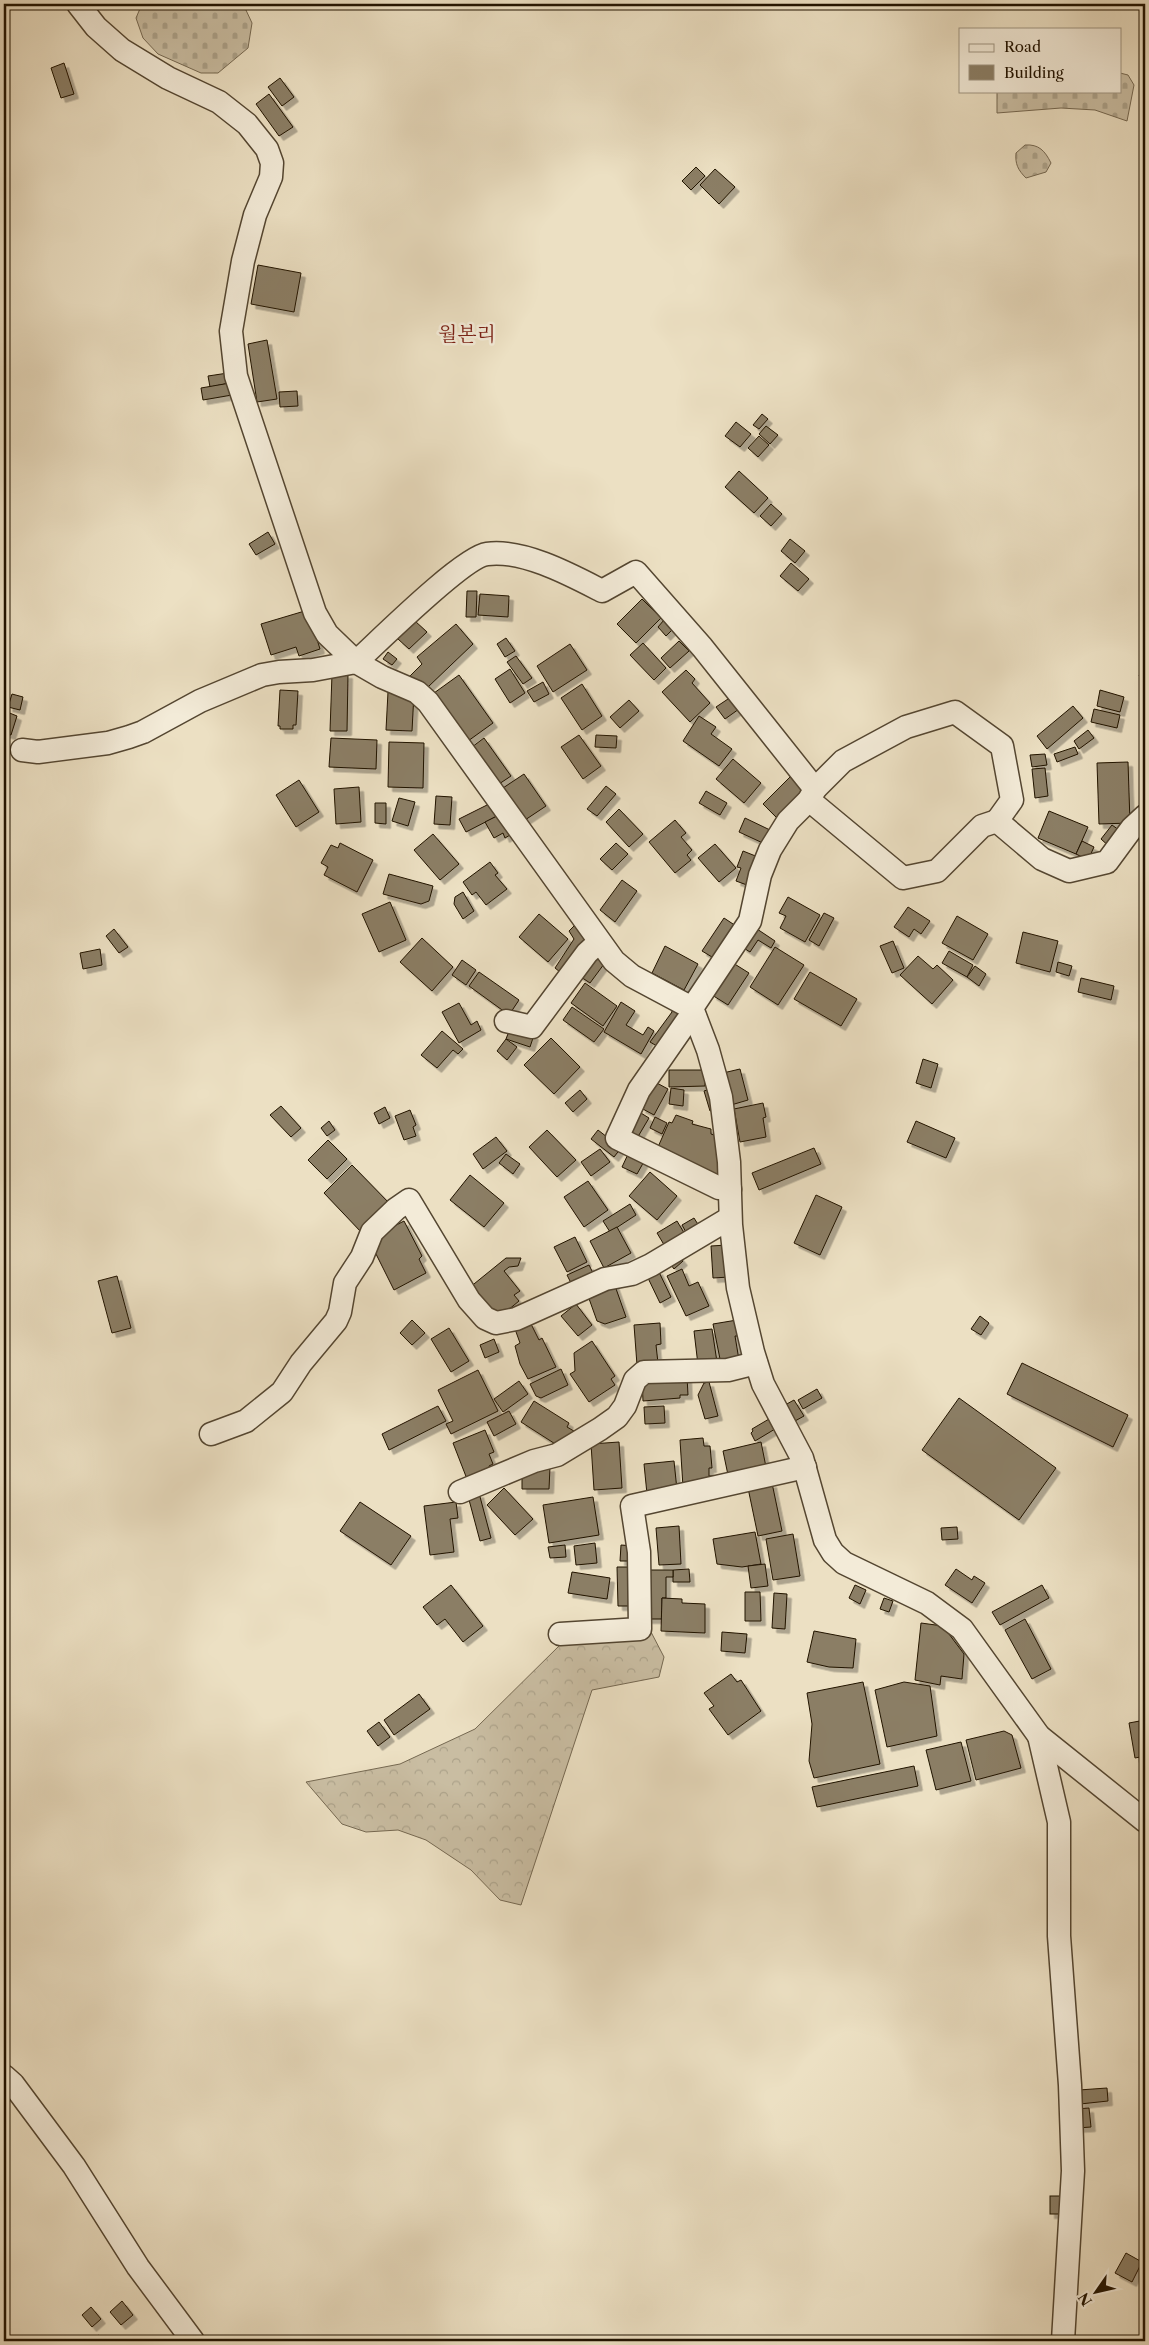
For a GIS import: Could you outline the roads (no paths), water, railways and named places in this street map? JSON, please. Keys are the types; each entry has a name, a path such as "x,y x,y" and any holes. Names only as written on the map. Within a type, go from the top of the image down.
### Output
{"street":[{"path":"78,4 96,27 122,50 168,78 219,102 247,124 267,149 272,163 271,177 254,215 243,261 231,331 236,376 315,613 327,634 356,662 382,677 417,692 428,702 614,961 632,976 693,1013 708,1050 722,1097 730,1189 730,1218 738,1288 756,1363 763,1384 802,1458 826,1540 833,1553 844,1563 927,1603 962,1629 1039,1736 1145,1821"},
{"path":"22,750 38,752 108,742 129,737 143,732 200,701 262,675 313,670 356,662 430,594 472,561 487,554 514,556 549,565 602,590 636,572 702,647 812,794 903,878 936,871 982,826 997,821 1012,800 1002,746 955,712 906,727 843,761 812,794 788,821 770,850 760,875 750,921 693,1013 639,1090 617,1138 720,1188 730,1189"},
{"path":"997,821 1042,859 1069,871 1107,862 1132,828 1145,816"},
{"path":"506,1021 532,1027 588,953 599,942"},
{"path":"211,1434 246,1421 282,1392 301,1363 323,1340 336,1321 340,1312 345,1283 362,1257 372,1232 396,1209 409,1200 469,1300 485,1318 496,1324 516,1319 605,1279 632,1274 651,1265 730,1218"},
{"path":"460,1492 534,1461 557,1455 600,1429 617,1416 625,1406 635,1380 644,1372 728,1370 756,1363"},
{"path":"560,1634 640,1629 639,1552 632,1506 805,1467"},
{"path":"1039,1736 1059,1822 1059,1936 1070,2085 1073,2171 1063,2341"},
{"path":"4,2076 13,2084 74,2166 138,2268 193,2341"}],"district":[{"name":"월본리","path":"467,334"}]}
